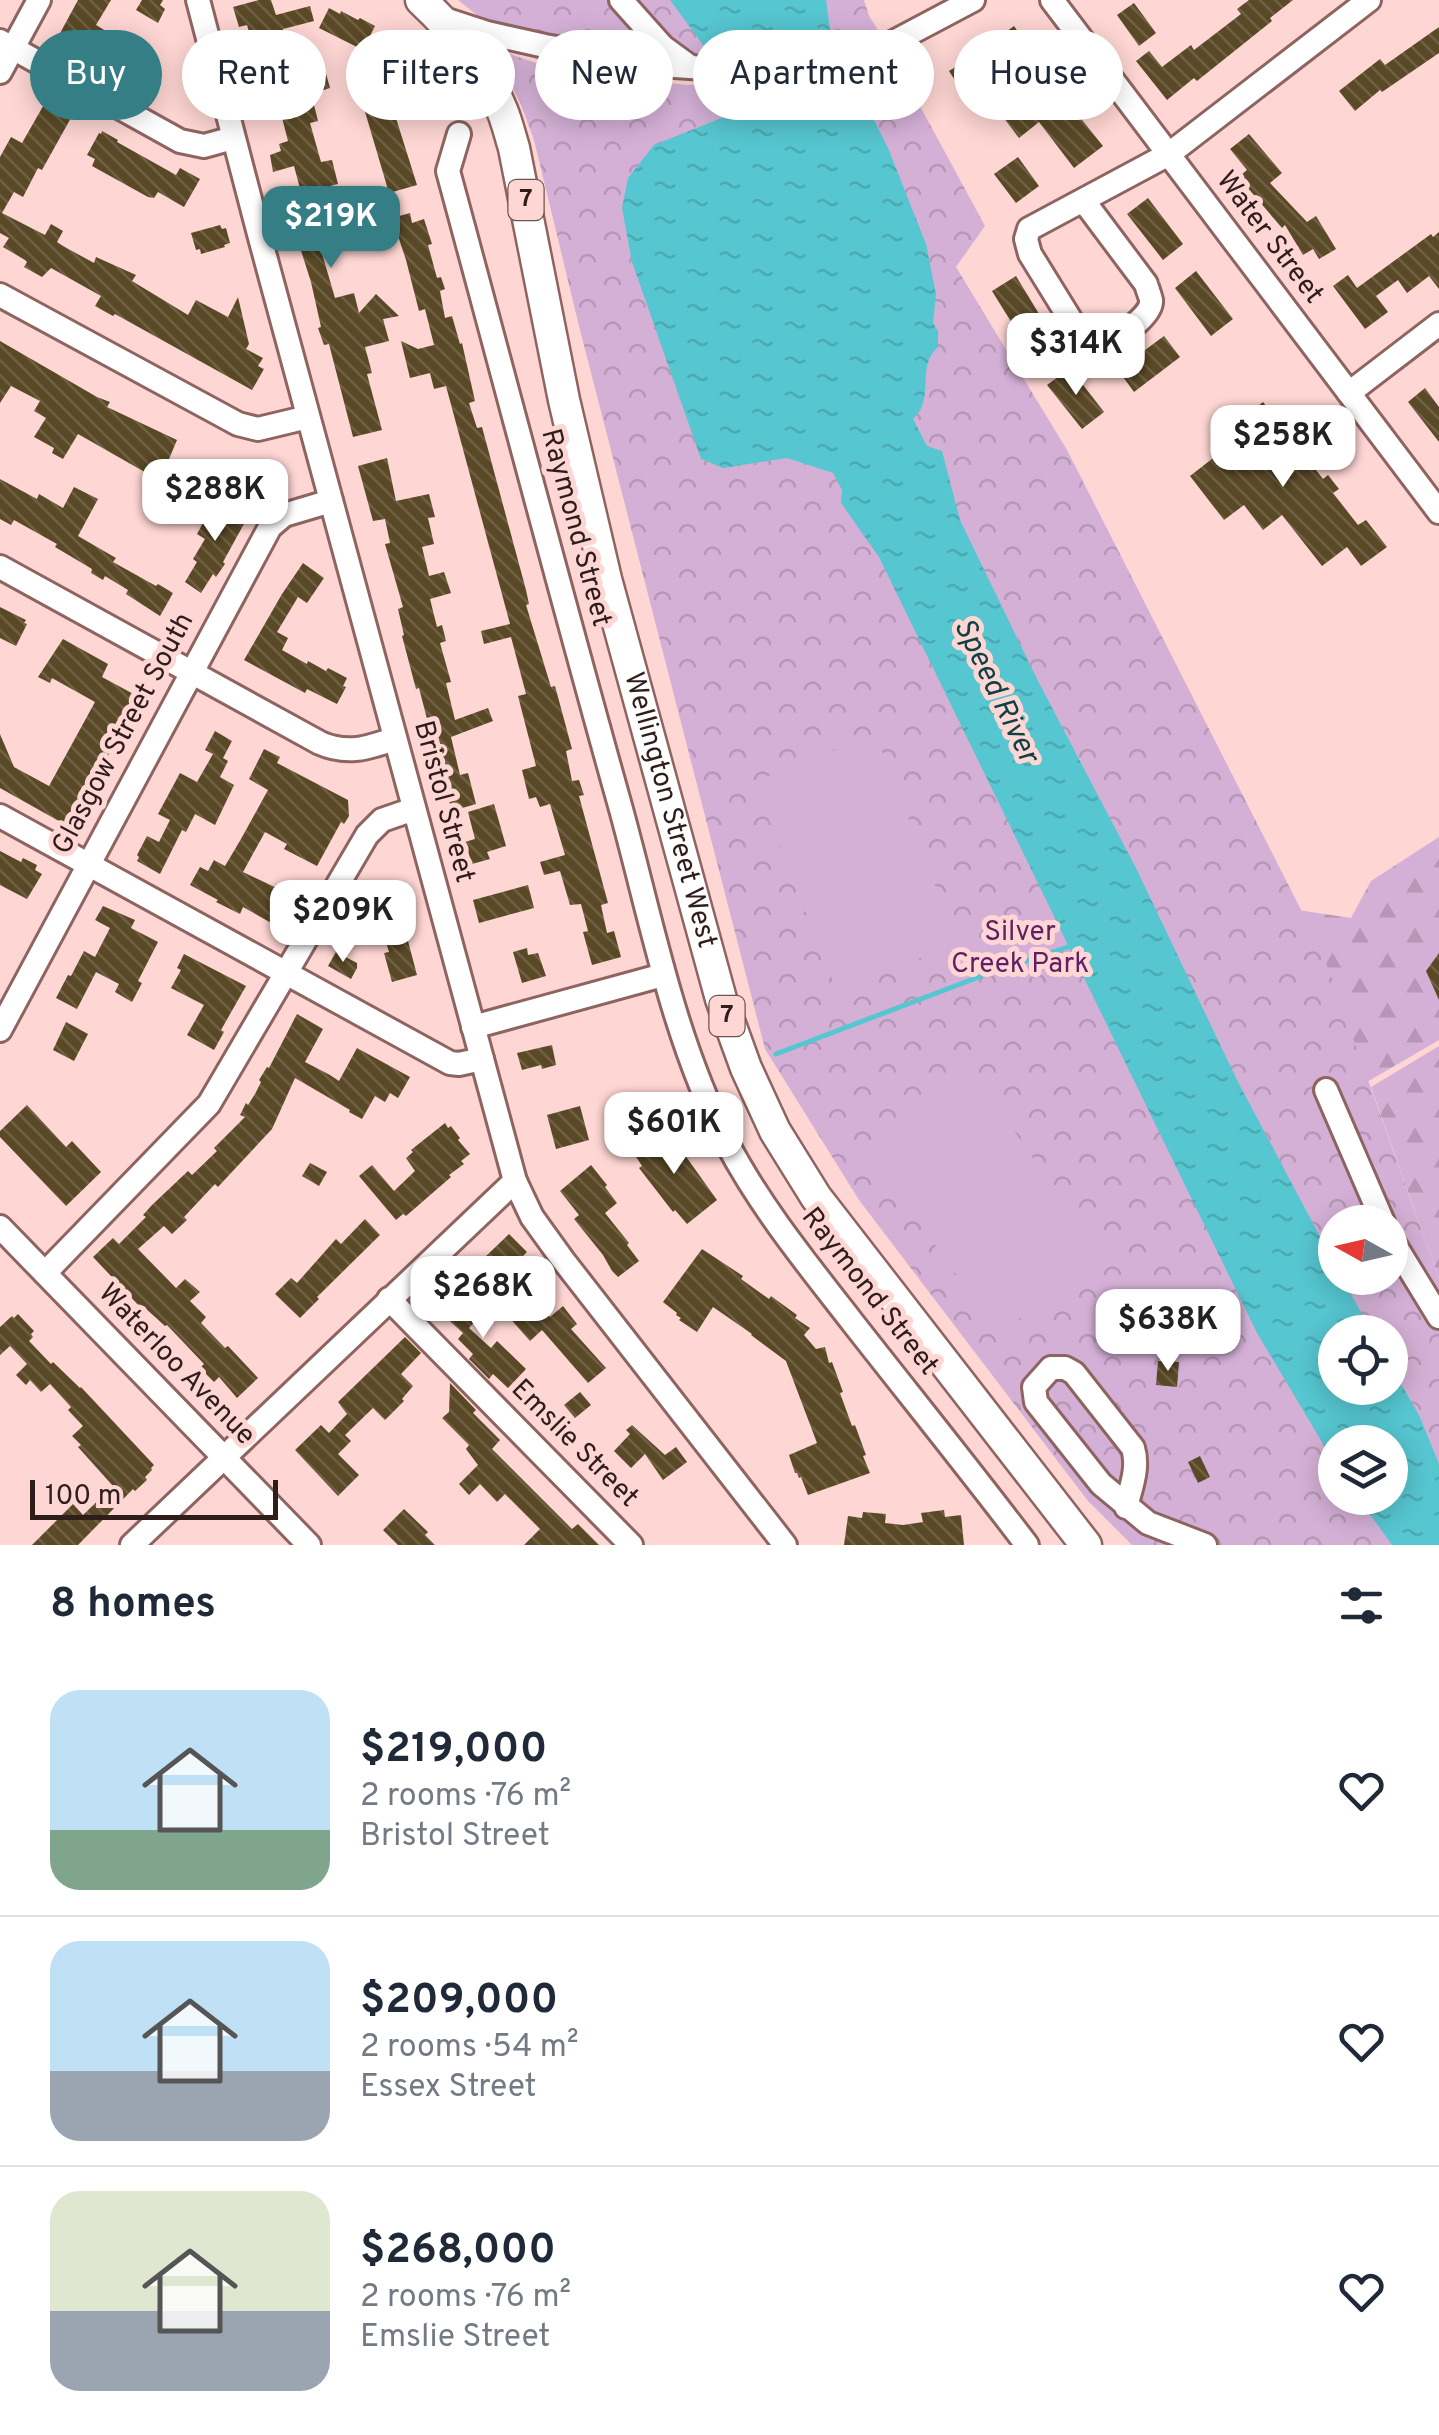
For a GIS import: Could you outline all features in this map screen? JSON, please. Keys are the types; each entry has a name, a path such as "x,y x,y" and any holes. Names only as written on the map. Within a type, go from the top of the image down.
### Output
{"main road":[{"name":"Wellington Street West","path":"431,9 478,66 501,108 514,148 564,400 606,578 721,999 746,1068 775,1130 816,1198 1086,1545"}],"street":[{"path":"0,72 6,45 40,0"},
{"name":"Bristol Street","path":"198,0 515,1181 532,1217 563,1260 785,1545"},
{"path":"621,0 663,47 692,68"},
{"path":"431,9 487,33 545,46 692,68 736,70 854,63 973,0"},
{"name":"Water Street","path":"1052,0 1439,512"},
{"path":"1083,200 1146,284 1152,299 1143,318 1098,350 1086,343 1030,254 1026,239 1029,228 1169,154 1370,0"},
{"path":"6,45 180,141 204,146 233,138"},
{"name":"Raymond Street","path":"459,134 449,174 663,975 707,1102 755,1192 795,1248 1027,1545"},
{"path":"0,295 238,424 258,429 308,417"},
{"path":"1349,393 1439,324"},
{"name":"Glasgow Street South","path":"0,1030 270,527 284,514 331,501"},
{"path":"0,567 330,748 359,750 394,739"},
{"path":"45,1273 208,1104 367,835 382,820 414,809"},
{"path":"0,816 450,1063 482,1059"},
{"path":"473,1026 663,975"},
{"path":"1326,1090 1375,1205"},
{"path":"132,1545 515,1181"},
{"name":"Waterloo Avenue","path":"0,1227 308,1545"},
{"path":"1408,1267 1439,1318"},
{"name":"Emslie Street","path":"390,1299 631,1545"},
{"path":"1126,1507 1134,1476 1133,1448 1074,1373 1051,1368 1034,1387 1036,1402 1090,1473 1126,1507 1158,1529 1205,1545"}],"green space":[{"path":"458,0 864,0 878,30 693,30 693,55 673,53 673,30 535,30 535,34 487,23"},
{"name":"Silver Creek Park","path":"515,56 535,63 535,120 673,120 673,83 693,85 693,120 928,120 985,226 956,267 1067,450 1322,951 1439,1279 1439,1545 1132,1545 1088,1501 859,1200 765,1049 534,140 515,92"},
{"path":"875,734 958,943 837,991 754,782"},
{"path":"1439,837 1439,1040 1269,1139 1278,907 1351,918 1371,881"},
{"path":"1439,1046 1439,1279 1371,1087"},
{"path":"974,1074 1104,1259 998,1334 868,1150"}],"water":[{"path":"670,0 826,0 830,30 693,30"},
{"name":"Speed River","path":"716,120 874,120 926,244 936,294 933,323 938,331 938,347 928,364 920,411 913,419 927,446 942,451 960,520 1037,679 1136,868 1237,1080 1318,1233 1318,1295 1351,1295 1363,1315 1318,1315 1318,1405 1408,1405 1408,1396 1439,1464 1439,1545 1392,1545 1370,1515 1408,1515 1408,1425 1318,1425 1318,1435 1257,1333 879,557 841,503 842,490 833,473 787,458 723,468 701,459 632,262 622,208 628,178 654,145"}],"building":[{"path":"78,0 111,0 96,25 104,30 62,30"},
{"path":"142,0 163,0 160,5 165,9 158,23 136,10"},
{"path":"271,0 276,15 310,6 314,21 283,30 248,30 247,25 239,27 233,7"},
{"path":"1249,0 1293,0 1197,81 1194,78 1167,100 1136,61 1149,51 1162,67 1191,45 1194,50 1241,14 1237,9"},
{"path":"1134,3 1156,33 1139,46 1117,15"},
{"path":"329,8 375,26 373,30 346,30 346,42 319,28"},
{"path":"1439,27 1439,53 1380,90 1355,111 1339,91 1380,59 1385,65"},
{"path":"35,120 70,120 23,197 14,192 2,213 45,235 51,224 63,231 57,242 63,246 94,263 96,257 136,275 132,281 188,315 196,300 228,317 238,297 249,344 246,349 263,358 258,366 264,369 252,390 95,306 101,296 51,268 42,277 24,267 25,260 3,247 9,238 0,233 0,157 11,137 22,143"},
{"path":"283,120 318,120 310,123 321,162 332,160 338,184 318,189 327,223 317,226 335,298 354,293 359,313 376,294 399,316 383,319 389,341 365,347 372,373 367,374 382,430 353,437 329,344 324,345 318,328 321,327 311,282 288,200 302,196 294,166 273,172 270,155 281,151 279,144 288,141"},
{"path":"367,120 397,120 417,185 389,193"},
{"path":"1005,120 1082,120 1103,146 1074,168 1039,122 1019,138"},
{"path":"102,131 176,175 180,168 200,179 184,207 158,192 154,198 148,197 92,166 95,159 87,155"},
{"path":"1249,134 1282,173 1270,183 1307,222 1316,216 1336,249 1319,259 1313,249 1303,255 1285,225 1282,228 1247,187 1243,190 1235,180 1247,170 1230,149"},
{"path":"1018,157 1039,186 1016,203 994,174"},
{"path":"1148,198 1183,244 1163,260 1127,214"},
{"path":"410,213 412,223 424,219 437,278 441,277 445,289 440,291 445,318 452,316 462,343 475,401 469,403 477,428 482,427 526,590 526,605 551,687 555,686 572,749 566,751 572,781 579,780 584,795 579,796 608,903 601,905 607,933 614,931 621,957 592,965 583,932 588,931 581,904 570,905 560,871 544,875 540,862 565,855 550,804 540,807 536,797 529,799 522,770 536,766 518,696 526,694 511,637 484,644 481,631 510,624 446,386 434,389 430,373 410,378 401,341 418,349 434,345 425,309 419,311 392,218"},
{"path":"220,225 226,228 230,243 201,254 191,233"},
{"path":"1439,232 1439,289 1429,276 1407,293 1398,280 1376,296 1388,312 1365,329 1333,286 1348,275 1357,288"},
{"path":"1196,271 1233,319 1211,336 1175,288"},
{"path":"1016,276 1047,327 1023,341 992,291"},
{"path":"1164,336 1180,357 1134,392 1118,370"},
{"path":"0,341 110,402 107,407 177,440 169,459 205,480 198,493 168,476 164,483 78,434 63,459 52,453 54,448 34,437 46,418 34,411 40,401 11,386 0,403"},
{"path":"1070,368 1104,412 1082,429 1047,385"},
{"path":"1425,388 1439,407 1439,442 1408,402"},
{"path":"1263,402 1323,479 1328,475 1339,489 1333,493 1358,525 1366,520 1387,547 1361,566 1347,547 1322,566 1282,515 1263,530 1244,505 1224,520 1190,476 1235,441 1227,430"},
{"path":"387,458 396,501 429,494 435,517 428,518 434,544 422,547 429,576 444,572 451,593 430,599 437,627 442,625 446,641 440,643 451,682 446,683 455,720 488,708 493,721 451,737 460,775 468,773 476,804 452,811 437,770 419,688 416,689 402,636 398,609 403,607 385,544 390,543 385,519 373,521 358,466"},
{"path":"0,479 63,508 74,487 98,499 78,536 116,558 113,562 173,593 160,616 126,594 128,590 105,576 103,580 91,573 92,569 55,547 57,544 14,520 11,525 0,519"},
{"path":"216,499 242,514 240,518 245,522 225,564 201,593 185,582 205,539 197,534"},
{"path":"303,563 324,578 307,603 298,597 277,632 288,638 282,650 347,678 337,704 307,689 305,693 244,660"},
{"path":"0,607 26,620 16,646 0,638"},
{"path":"63,639 108,664 102,677 139,697 66,825 0,788 0,734 14,767 49,786 95,702 52,678 50,683 38,677"},
{"path":"215,731 232,741 223,758 228,761 220,777 234,785 215,825 195,814 186,832 182,830 160,874 137,861 137,855 147,836 159,842 170,820 158,814 180,773 197,782 213,754 205,750"},
{"path":"264,749 280,757 277,763 348,800 349,816 344,824 341,822 317,866 284,849 287,844 265,832 243,872 296,897 296,905 282,929 243,907 240,914 190,885 200,867 208,871 214,860 225,866 268,790 249,779"},
{"path":"494,804 506,846 487,852 490,859 472,864 465,842 475,839 468,812"},
{"path":"0,851 37,865 35,870 42,874 27,899 0,885"},
{"path":"528,885 534,908 479,923 473,900"},
{"path":"378,890 396,899 379,932 376,923 364,916"},
{"path":"103,906 135,920 131,928 158,942 132,1002 115,992 119,984 96,972 77,1009 56,998 84,951 95,957 110,928 95,920"},
{"path":"404,926 417,975 392,982 383,932"},
{"path":"527,948 528,955 538,953 546,976 522,983 513,952"},
{"path":"336,952 357,963 351,979 328,966"},
{"path":"1439,953 1439,1000 1426,971"},
{"path":"184,954 246,986 214,1050 187,1035 204,1005 171,988"},
{"path":"297,1014 323,1029 305,1062 339,1081 357,1048 410,1077 398,1098 390,1093 385,1102 375,1096 362,1119 295,1078 272,1129 218,1187 215,1184 172,1234 164,1226 138,1249 176,1288 185,1279 200,1292 190,1301 206,1317 201,1323 258,1378 237,1398 219,1377 214,1382 200,1368 204,1364 167,1325 142,1309 93,1257 113,1238 119,1244 146,1217 143,1215 152,1205 188,1171 192,1175 217,1151 214,1148 245,1117 240,1115 246,1103 255,1094"},
{"path":"66,1022 88,1034 74,1061 53,1050"},
{"path":"552,1045 556,1065 522,1070 517,1053"},
{"path":"27,1105 66,1147 72,1141 101,1172 66,1206 0,1137 0,1131"},
{"path":"580,1106 589,1140 556,1149 547,1115"},
{"path":"445,1123 470,1154 451,1177 406,1216 396,1220 359,1176 372,1165 394,1191 415,1171 406,1158 411,1150"},
{"path":"661,1130 671,1143 674,1141 717,1200 687,1224 639,1168 642,1166 633,1152"},
{"path":"310,1163 327,1172 319,1186 302,1176"},
{"path":"591,1165 617,1203 605,1213 639,1261 618,1277 574,1219 579,1215 560,1191"},
{"path":"365,1219 380,1235 300,1318 275,1294 291,1278 297,1283 336,1239 341,1244"},
{"path":"509,1234 527,1252 501,1278 483,1259"},
{"path":"702,1249 797,1315 795,1318 810,1328 804,1335 816,1349 825,1347 870,1473 808,1495 789,1455 817,1443 786,1361 713,1307 697,1332 663,1302"},
{"path":"471,1289 489,1306 469,1328 491,1348 497,1341 526,1369 508,1388 493,1374 489,1379 469,1359 473,1354 458,1339 463,1333 443,1315"},
{"path":"533,1296 550,1317 563,1306 577,1324 571,1329 606,1368 588,1383 542,1330 530,1341 505,1313 514,1305 518,1310"},
{"path":"18,1314 34,1331 29,1341 81,1387 154,1465 145,1477 147,1480 133,1489 78,1545 32,1545 73,1504 83,1515 113,1486 72,1436 83,1426 68,1410 71,1407 50,1384 41,1392 30,1380 26,1385 16,1375 27,1364 10,1346 0,1355 0,1327"},
{"path":"405,1337 421,1353 401,1374 413,1386 385,1420 373,1408 345,1435 351,1441 338,1454 359,1475 338,1496 295,1450 321,1425 329,1433 347,1414 338,1402"},
{"path":"1158,1361 1179,1362 1177,1387 1156,1385"},
{"path":"450,1383 500,1440 492,1449 572,1529 578,1524 599,1545 524,1545 540,1529 505,1494 497,1502 480,1484 469,1495 459,1484 478,1465 466,1449 469,1445 442,1418 449,1412"},
{"path":"580,1392 591,1405 575,1418 564,1405"},
{"path":"632,1425 665,1455 676,1447 687,1462 663,1480 645,1454 631,1468 614,1451 630,1434 626,1430"},
{"path":"1200,1456 1210,1477 1198,1483 1188,1462"},
{"path":"404,1509 428,1532 425,1535 435,1545 398,1545 383,1530"},
{"path":"944,1510 945,1517 961,1515 964,1545 844,1545 848,1516 862,1518 863,1512 886,1514 885,1523 903,1525 923,1522 921,1513"}],"waterway":[{"path":"776,1054 1074,945"}]}
